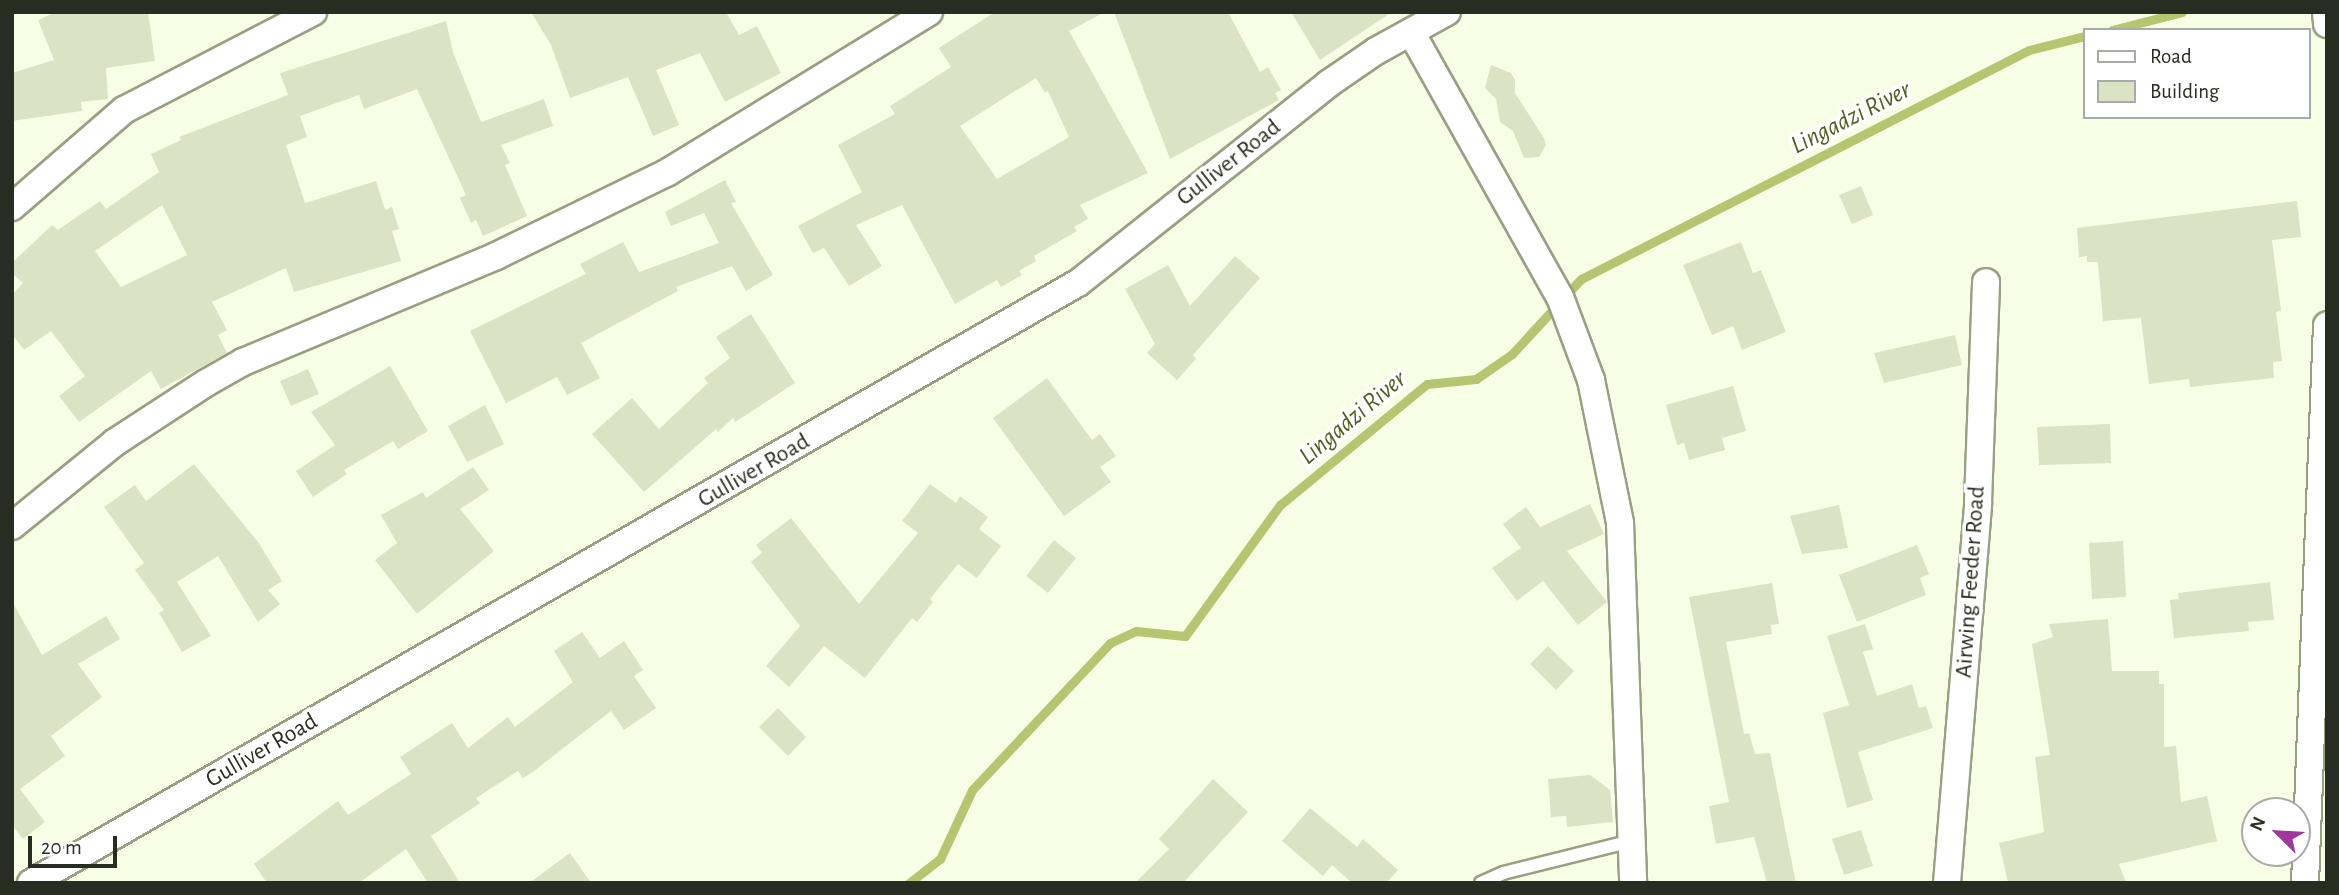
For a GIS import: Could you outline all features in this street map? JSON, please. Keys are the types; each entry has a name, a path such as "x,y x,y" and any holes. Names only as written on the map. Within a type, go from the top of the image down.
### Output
{"street":[{"path":"12,207 124,110 313,12"},
{"path":"12,526 114,443 215,378 496,256 668,172 929,12"},
{"name":"Gulliver Road","path":"31,883 1077,283 1328,84 1447,12"},
{"path":"2326,12 2327,24"},
{"path":"1411,32 1560,297 1591,380 1620,523 1633,883"},
{"name":"Airwing Feeder Road","path":"1947,883 1978,502 1986,282"},
{"path":"2305,883 2327,325"}],"lane":[{"path":"1481,883 1503,873 1631,841"}],"building":[{"path":"56,12 148,12 155,61 106,68 108,99 81,102 82,111 12,121 12,73 54,60 38,20"},
{"path":"531,12 726,12 739,35 757,26 781,73 725,102 700,53 656,70 679,125 653,136 628,77 570,98 551,45"},
{"path":"995,12 1105,12 1069,31 1148,173 1080,205 1088,219 1074,227 1077,231 1034,256 1036,261 1019,271 1022,275 1001,287 997,280 955,304 902,205 856,225 882,266 849,286 824,248 813,253 798,226 862,192 838,145 895,114 890,106 951,67 939,48","holes":["1036,78 1045,93 1048,91 1069,137 997,179 960,126"]},
{"path":"1114,12 1228,12 1260,72 1268,67 1281,90 1275,93 1279,100 1170,159"},
{"path":"1291,12 1392,12 1320,60"},
{"path":"446,21 453,52 481,122 544,99 553,126 501,145 510,163 505,165 527,216 483,236 476,220 471,223 460,198 466,195 417,89 364,109 359,95 300,116 307,137 286,145 305,203 376,181 385,210 392,207 399,229 392,231 401,261 294,292 286,268 212,302 227,330 218,335 227,353 161,389 151,371 79,422 59,396 85,376 51,331 24,350 12,334 12,295 23,283 12,273 12,263 52,225 58,230 100,201 106,209 159,172 151,154 181,140 179,137 288,95 280,73","holes":["162,205 187,255 121,287 95,251"]},
{"path":"1491,65 1511,73 1515,80 1515,93 1544,138 1546,145 1539,157 1524,158 1513,131 1500,122 1496,99 1485,88"},
{"path":"725,180 736,202 731,203 773,275 746,291 732,266 676,287 678,291 581,343 600,378 567,395 557,377 506,403 470,331 586,274 580,264 623,242 639,272 719,243 704,213 671,226 665,212"},
{"path":"1861,186 1873,215 1852,224 1839,195"},
{"path":"2297,201 2301,237 2272,240 2281,311 2276,312 2282,361 2273,362 2274,378 2190,387 2189,379 2149,384 2141,318 2103,321 2098,262 2087,262 2087,256 2079,257 2077,228"},
{"path":"1741,242 1753,273 1761,270 1786,332 1742,350 1733,326 1712,335 1683,265"},
{"path":"1235,256 1260,278 1193,355 1196,359 1177,380 1147,353 1155,344 1125,289 1168,265 1190,306"},
{"path":"751,314 795,383 735,422 733,418 718,432 716,429 644,492 592,434 632,398 659,429 708,383 704,378 730,358 716,337"},
{"path":"1955,335 1962,365 1884,383 1874,353"},
{"path":"390,366 428,431 398,449 393,441 344,470 347,474 313,497 296,471 335,445 311,412"},
{"path":"308,369 319,394 291,406 280,381"},
{"path":"1047,378 1092,440 1100,434 1116,456 1100,467 1111,482 1064,516 993,418"},
{"path":"1733,386 1746,431 1722,438 1725,450 1689,460 1684,443 1677,445 1666,405"},
{"path":"485,405 504,444 467,462 448,426"},
{"path":"2110,424 2111,463 2039,465 2037,427"},
{"path":"194,464 258,542 282,581 268,590 280,604 258,622 218,556 177,582 211,636 182,652 159,613 164,610 135,570 144,563 104,507 135,485 146,501"},
{"path":"473,467 489,490 460,509 494,551 417,614 375,560 397,543 381,515 423,492 426,498"},
{"path":"930,484 956,503 960,496 988,517 979,529 1001,546 977,578 958,564 930,599 933,602 917,622 912,618 865,678 824,646 789,687 766,666 800,626 751,562 762,553 756,545 791,518 859,604 918,533 902,521"},
{"path":"1590,504 1604,534 1567,551 1607,602 1578,625 1543,581 1517,601 1492,568 1521,548 1503,524 1526,507 1540,527"},
{"path":"1839,505 1848,548 1802,554 1790,516"},
{"path":"1054,540 1076,558 1048,593 1026,576"},
{"path":"2123,541 2126,597 2092,599 2089,543"},
{"path":"1917,545 1929,574 1920,578 1926,595 1857,622 1839,575"},
{"path":"2270,582 2274,620 2248,622 2249,631 2174,638 2170,600 2179,599 2178,593"},
{"path":"1772,583 1779,624 1771,625 1772,634 1726,642 1744,734 1749,733 1755,754 1770,753 1796,883 1767,883 1754,837 1716,844 1709,806 1729,802 1689,597"},
{"path":"12,601 42,655 106,616 120,639 78,664 102,697 51,736 65,756 20,789 45,822 23,839 12,825"},
{"path":"2108,619 2112,671 2159,671 2159,684 2164,684 2164,747 2176,746 2181,802 2207,796 2217,841 2119,864 2126,883 2008,883 1999,843 2044,832 2035,757 2050,755 2032,644 2053,637 2049,624"},
{"path":"1865,624 1873,649 1863,652 1877,696 1912,684 1919,708 1926,706 1933,728 1858,752 1873,800 1847,808 1823,713 1849,705 1827,636"},
{"path":"582,632 600,658 624,641 643,670 634,676 656,708 624,730 611,711 534,771 523,778 518,771 476,798 480,803 431,836 460,883 428,883 406,849 359,883 267,883 254,864 338,801 348,815 411,774 400,757 452,723 468,748 508,717 515,727 573,682 554,651"},
{"path":"1548,646 1574,671 1556,690 1530,664"},
{"path":"778,708 806,737 788,756 759,727"},
{"path":"1590,775 1610,790 1613,822 1567,827 1566,816 1551,817 1548,779"},
{"path":"1213,779 1248,812 1183,883 1135,883 1169,849 1159,839"},
{"path":"1310,808 1357,847 1363,839 1398,870 1386,883 1352,883 1332,865 1323,876 1282,841"},
{"path":"1861,830 1873,866 1844,875 1832,839"},
{"path":"570,853 591,883 529,883"}],"waterway":[{"name":"Lingadzi River","path":"2120,28 2182,12"},
{"name":"Lingadzi River","path":"909,883 940,859 972,790 1110,643 1136,631 1185,636 1280,505 1427,384 1476,379 1512,354 1581,279 2029,50 2084,36"}]}
